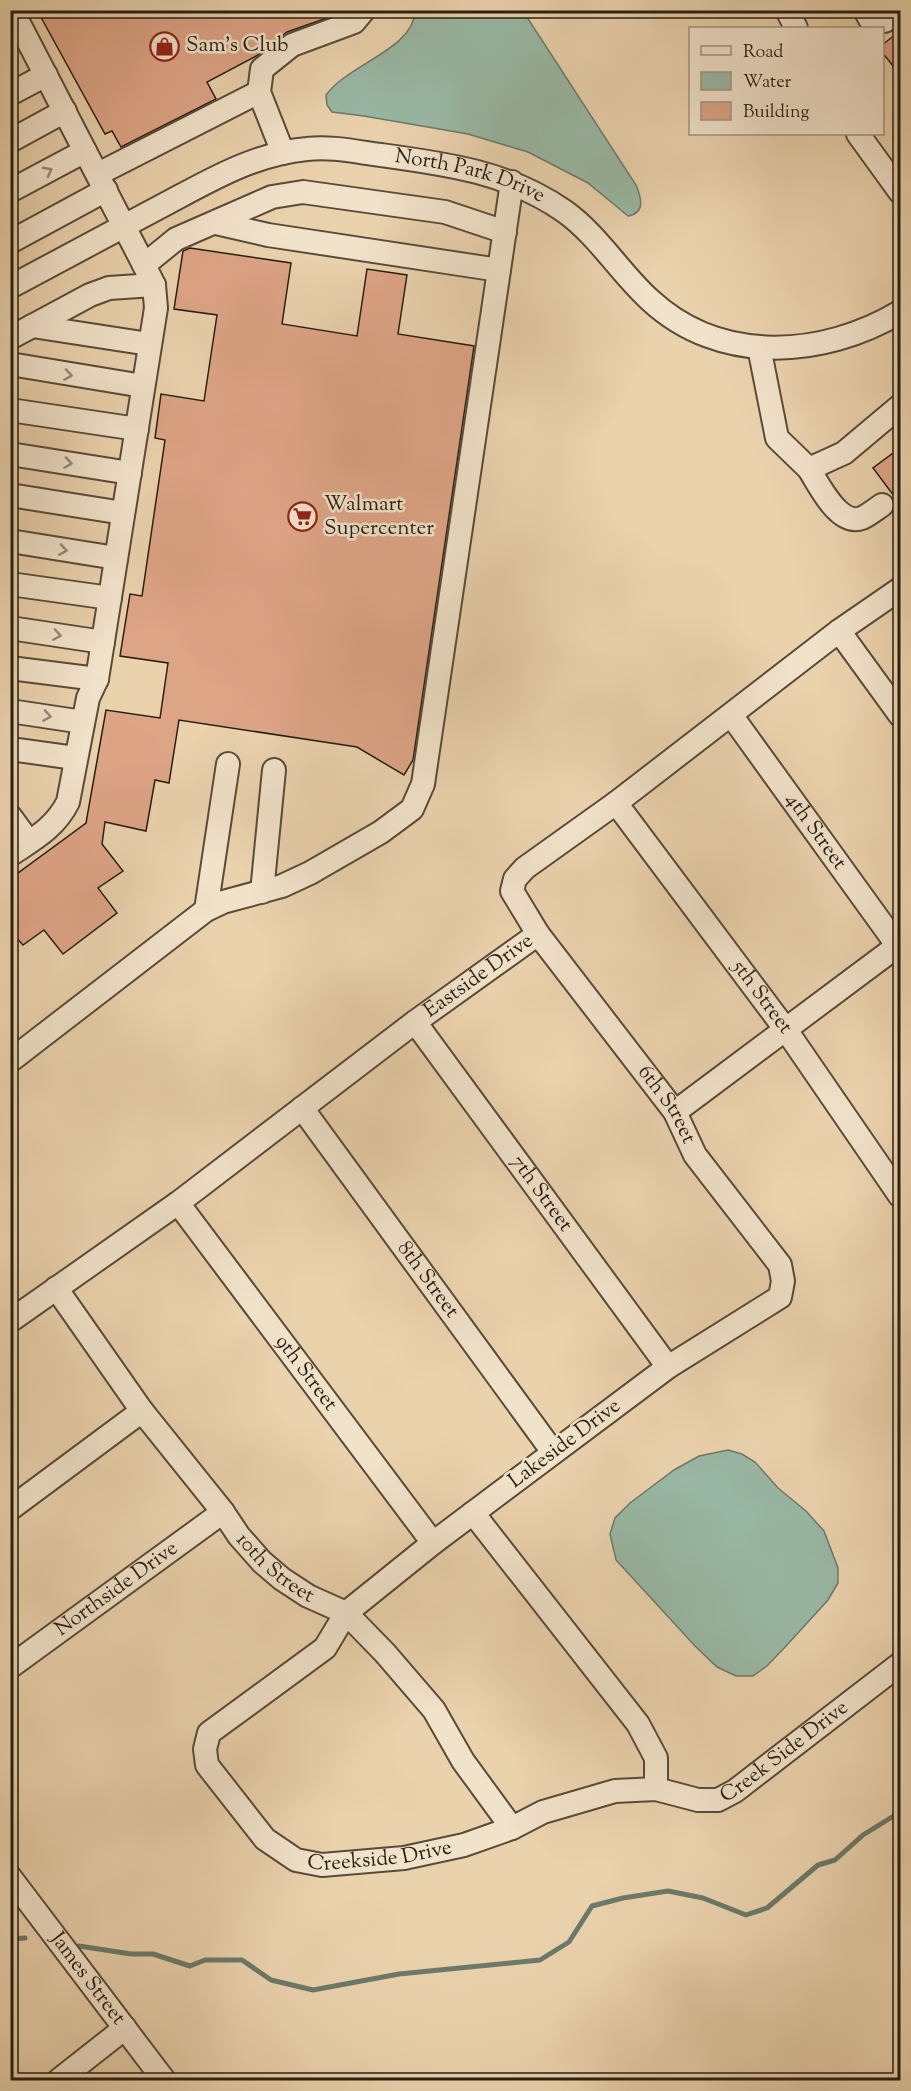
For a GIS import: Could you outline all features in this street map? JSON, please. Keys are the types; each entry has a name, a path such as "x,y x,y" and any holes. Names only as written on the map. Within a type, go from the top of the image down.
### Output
{"street":[{"path":"10,816 20,849 47,830 60,817 68,802 87,698 96,679 156,308 154,285 144,264 46,75 18,41 12,10"},
{"path":"283,153 259,92 262,69 292,45 354,22 364,10"},
{"path":"787,10 796,27"},
{"path":"866,10 871,21 885,21 897,10"},
{"path":"10,94 46,75"},
{"path":"10,242 102,182 259,92"},
{"path":"10,141 65,111"},
{"path":"859,135 900,192"},
{"name":"North Park Drive","path":"10,287 233,168 262,158 308,148 338,149 451,164 512,183 566,212 590,234 634,284 674,319 698,332 759,347 814,346 865,331 900,312"},
{"path":"10,191 86,151"},
{"path":"10,1061 206,909 282,886 310,873 381,832 412,809 423,784 512,183"},
{"path":"144,264 176,239 272,196 303,192 446,212 505,232"},
{"path":"216,223 268,235 499,270"},
{"path":"10,338 90,295 109,288 154,285"},
{"path":"32,326 149,344"},
{"path":"759,347 777,438 809,469 837,512 848,519 861,519 882,505"},
{"path":"10,364 143,386"},
{"path":"809,469 844,453 900,406"},
{"path":"10,410 137,429"},
{"path":"10,454 130,473"},
{"path":"10,495 123,513"},
{"path":"10,542 116,558"},
{"path":"10,584 110,598"},
{"name":"Eastside Drive","path":"10,1321 178,1203 415,1022 538,934 525,916 512,891 515,879 525,868 616,803 839,631 900,589"},
{"path":"10,628 102,642"},
{"path":"839,631 900,716"},
{"path":"10,668 96,679"},
{"path":"10,711 83,722"},
{"name":"4th Street","path":"731,715 900,946"},
{"path":"10,749 75,758"},
{"path":"206,909 228,764"},
{"path":"262,892 273,770"},
{"name":"5th Street","path":"616,803 786,1030 900,1196"},
{"name":"6th Street","path":"538,934 675,1112 695,1155 780,1265 783,1281"},
{"path":"675,1112 900,946"},
{"name":"7th Street","path":"415,1022 668,1367"},
{"name":"8th Street","path":"302,1108 553,1452"},
{"name":"9th Street","path":"178,1203 433,1543"},
{"name":"Lakeside Drive","path":"346,1613 472,1513 668,1367 780,1297 783,1281"},
{"name":"10th Street","path":"56,1288 142,1411 223,1512 239,1536 262,1562 282,1579 308,1596 346,1613 385,1653 434,1710 464,1761 512,1828"},
{"path":"10,1509 142,1411"},
{"name":"Northside Drive","path":"10,1667 223,1512"},
{"path":"472,1513 638,1724 656,1758 656,1789"},
{"name":"Creekside Drive","path":"346,1613 326,1647 209,1733 205,1749 207,1765 265,1839 296,1860 322,1865 404,1858 464,1845 512,1828 543,1812 576,1801 615,1791 656,1789"},
{"name":"Creek Side Drive","path":"656,1789 698,1800 718,1800 727,1796 900,1665"},
{"name":"James Street","path":"10,1877 164,2080"},
{"path":"59,2080 125,2028"}],"water":[{"path":"415,11 523,11 636,185 641,204 638,212 628,216 588,183 528,152 468,134 332,112 327,105 326,95 336,84 404,36 412,24"},
{"path":"728,1450 742,1454 755,1462 778,1488 806,1511 824,1531 838,1568 838,1583 828,1600 767,1666 753,1676 736,1676 717,1667 695,1646 616,1560 610,1534 615,1518 630,1503 674,1470 699,1456"}],"building":[{"name":"Sam's Club","path":"37,10 339,10 324,19 287,32 260,54 207,82 216,99 121,147 112,131 105,134"},
{"path":"900,31 900,75 884,55 884,43"},
{"name":"Walmart Supercenter","path":"190,248 291,263 282,324 357,336 367,269 407,275 398,334 474,346 413,760 404,775 357,747 179,720 169,783 155,780 146,831 105,822 102,844 123,871 98,888 117,913 63,954 44,930 23,945 10,931 10,879 86,823 106,710 160,718 168,663 120,656 130,594 142,596 165,440 155,438 161,394 204,401 217,315 174,309 183,251"},
{"path":"900,448 900,504 873,468"}],"waterway":[{"path":"79,1946 131,1954 153,1954 190,1966 205,1960 242,1960 271,1980 313,1990 399,1974 540,1960 569,1942 592,1906 623,1898 668,1891 703,1898 746,1915 767,1908 818,1865 835,1860 863,1835 900,1812"},
{"path":"10,1939 25,1938"}],"place":[{"name":"Sam's Club","path":"165,46"},
{"name":"Walmart Supercenter","path":"303,517"}]}
